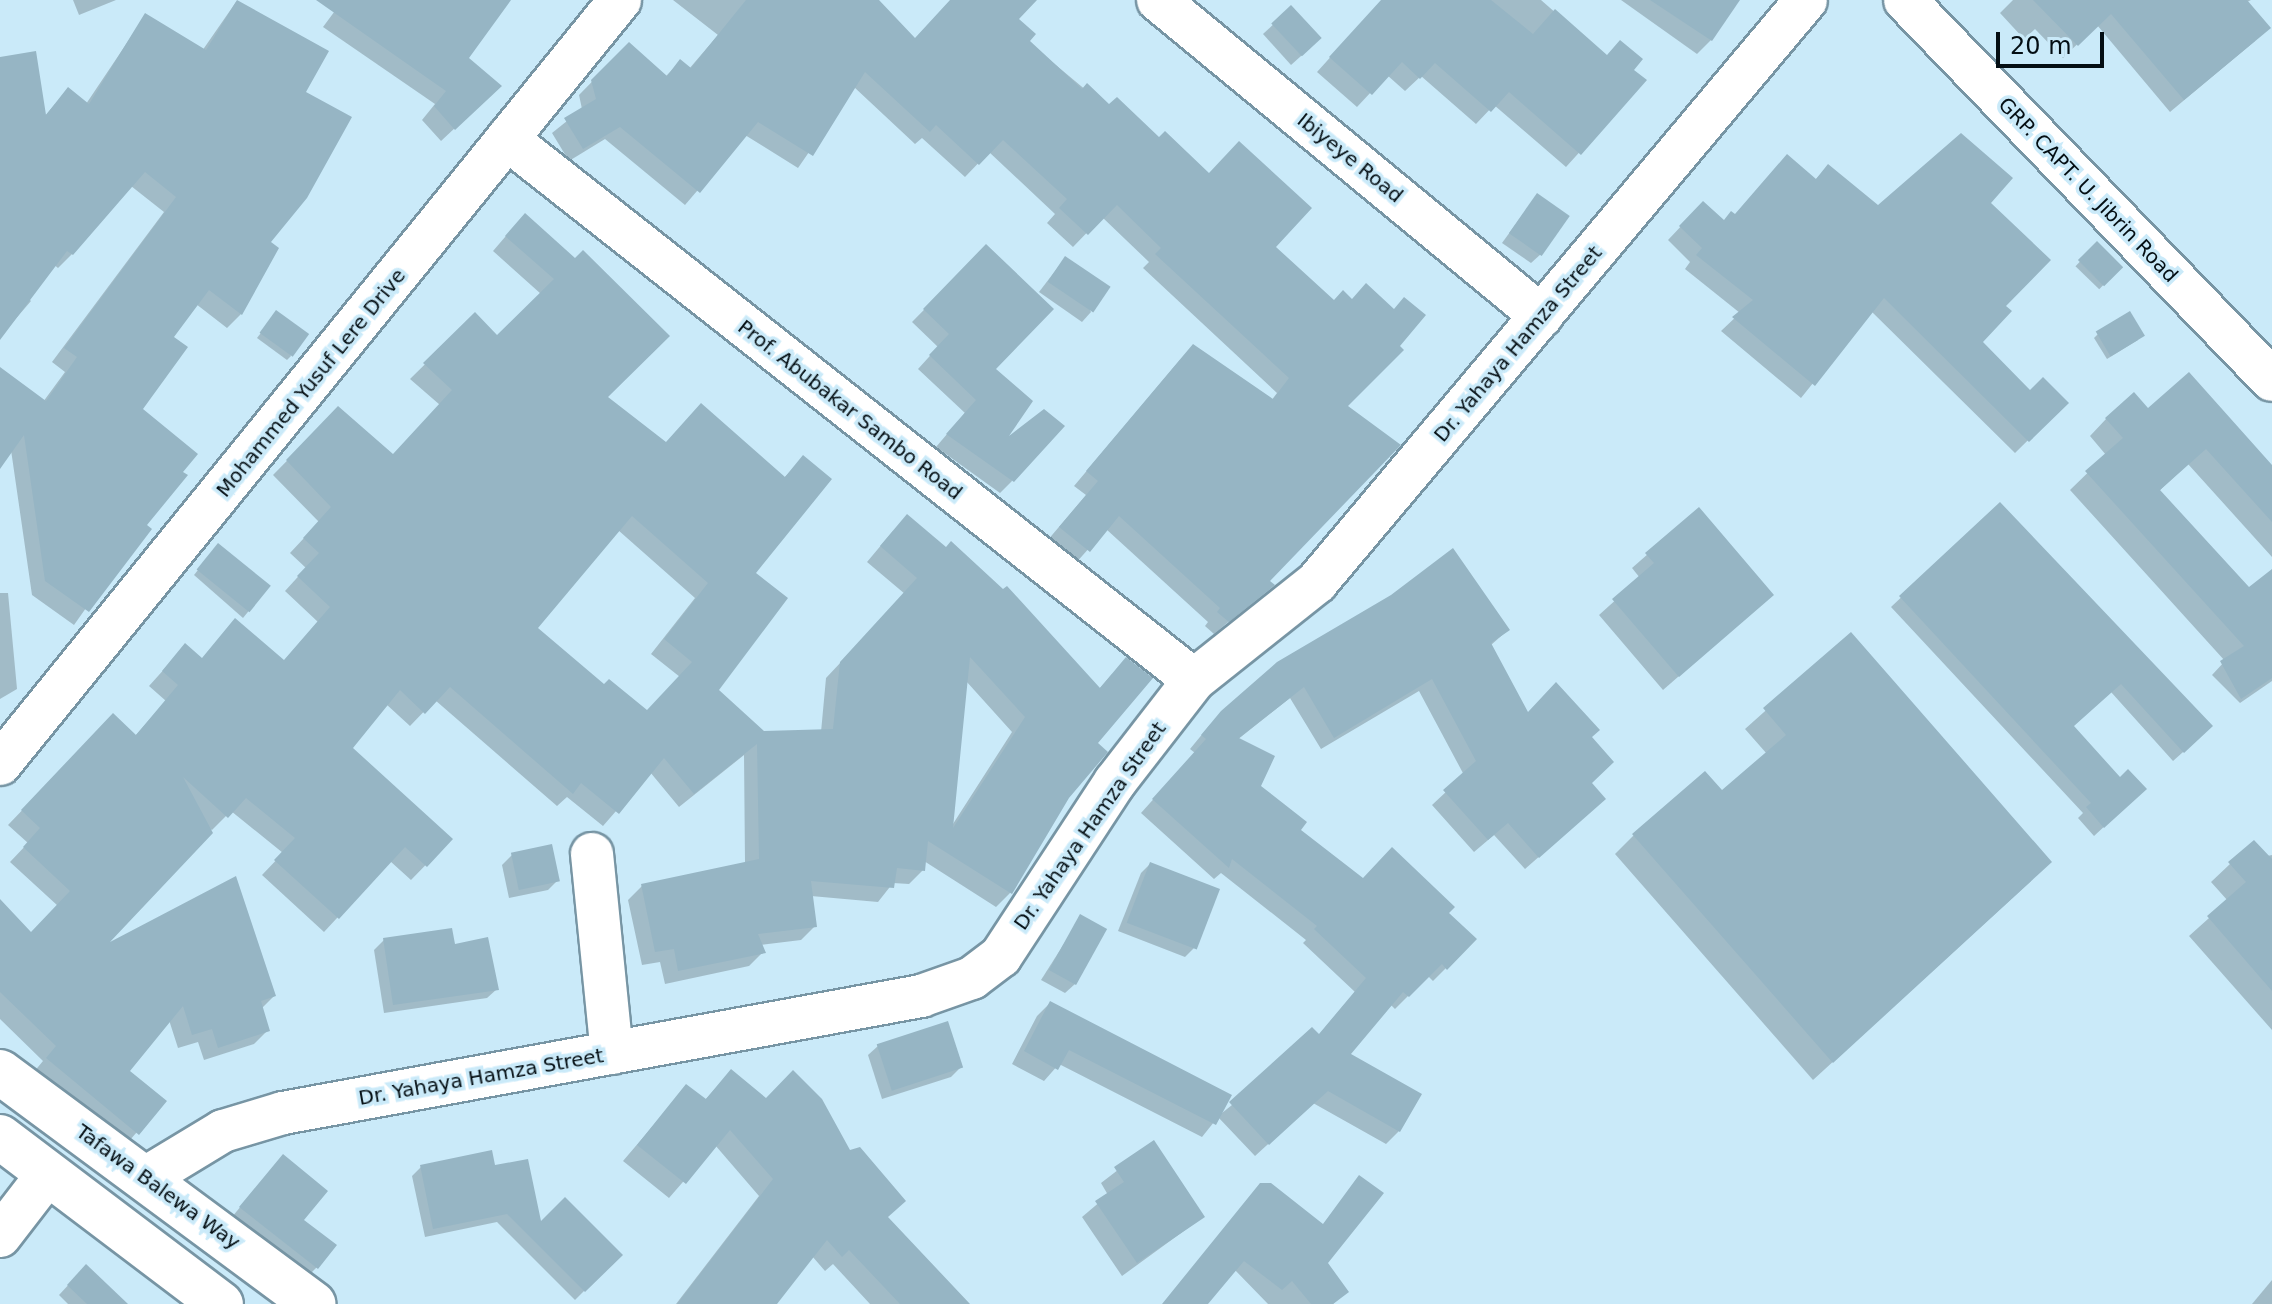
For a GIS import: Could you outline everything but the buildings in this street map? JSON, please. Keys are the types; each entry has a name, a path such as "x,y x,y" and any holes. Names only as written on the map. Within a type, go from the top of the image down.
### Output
{"main road":[{"name":"Tafawa Balewa Way","path":"0,1072 147,1177 314,1304"},
{"path":"0,1137 221,1304"}],"street":[{"name":"Mohammed Yusuf Lere Drive","path":"0,764 620,0"},
{"name":"Ibiyeye Road","path":"1158,0 1542,316"},
{"name":"Dr. Yahaya Hamza Street","path":"147,1177 223,1131 283,1113 921,996 972,978 1001,956 1115,782 1194,680 1317,582 1806,0"},
{"name":"GRP. CAPT. U. Jibrin Road","path":"1905,0 2272,380"},
{"name":"Prof. Abubakar Sambo Road","path":"507,139 1194,680"},
{"path":"592,854 612,1053"},
{"path":"0,1236 47,1175"}]}
